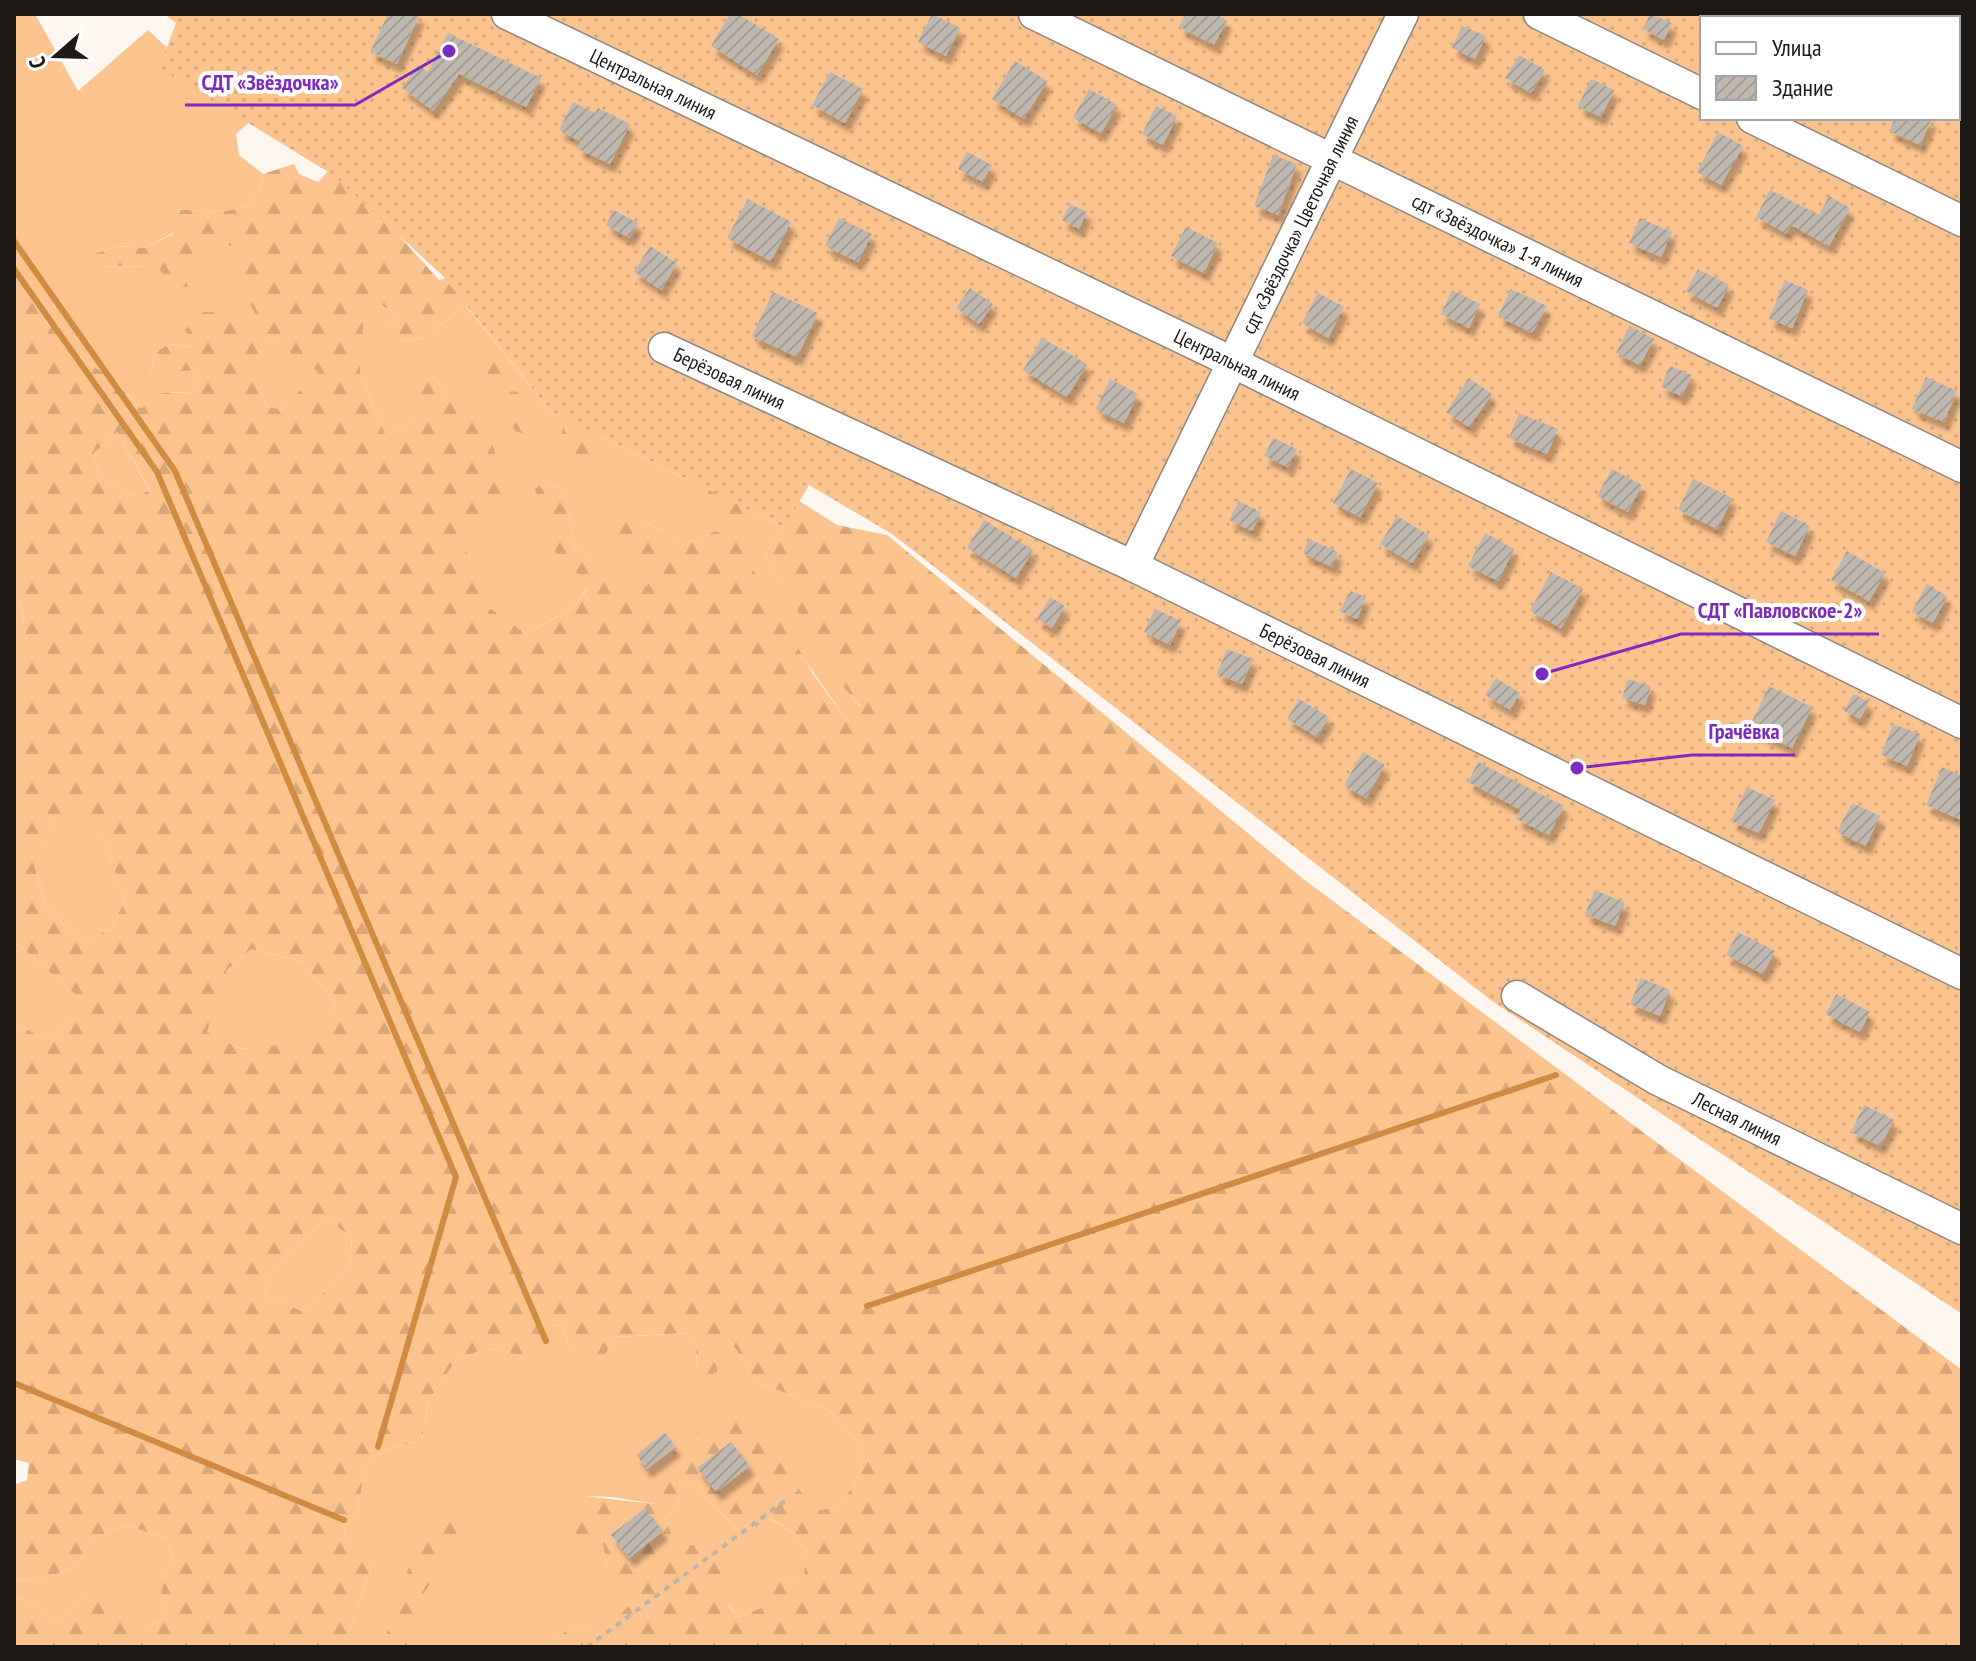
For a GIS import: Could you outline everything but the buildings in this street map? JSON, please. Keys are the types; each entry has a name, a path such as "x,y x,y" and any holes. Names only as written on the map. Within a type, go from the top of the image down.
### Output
{"street":[{"name":"Центральная линия","path":"507,14 1232,362 1962,723"},
{"name":"сдт «Звёздочка» 1-я линия","path":"1034,14 1962,467"},
{"name":"сдт «Звёздочка» Цветочная линия","path":"1133,566 1403,14"},
{"path":"1539,14 1700,93"},
{"path":"1756,120 1962,221"},
{"name":"Берёзовая линия","path":"664,348 1133,566 1962,974"},
{"name":"Лесная линия","path":"1517,996 1658,1080 1962,1229"}],"path":[{"path":"587,1647 786,1500"}],"green space":[{"path":"14,14 35,14 78,91 148,30 203,81 254,118 236,134 239,155 263,174 260,190 249,206 221,212 173,209 173,233 145,248 116,246 93,255 96,266 158,267 192,243 240,246 266,336 319,372 281,410 267,406 260,385 260,356 186,329 196,347 169,344 156,352 151,372 199,370 194,392 163,393 141,408 110,376 78,356 14,259"},
{"path":"164,14 1962,14 1962,1314 1492,1001 892,534 809,485 784,527 552,413 442,275 333,175 159,68 176,23"},
{"path":"345,153 394,230 439,280 457,276 469,291 466,306 422,338 397,341 390,326 399,315 381,305 364,315 360,372 386,436 413,420 418,380 433,376 448,396 475,405 494,449 504,515 465,547 485,605 526,634 572,608 588,589 582,575 560,567 535,489 544,482 564,490 575,548 639,591 662,575 611,540 616,518 636,516 685,546 715,531 736,540 813,674 848,722 861,707 835,678 765,555 784,527 796,499 837,525 887,535 1302,878 1962,1370 1962,1647 619,1647 610,1627 633,1600 606,1564 602,1537 572,1533 566,1515 584,1496 655,1504 663,1463 689,1438 726,1418 747,1418 815,1511 836,1507 854,1485 865,1456 859,1442 827,1409 754,1381 725,1336 716,1336 717,1372 705,1377 697,1369 696,1346 688,1333 615,1337 602,1360 586,1366 568,1345 563,1324 551,1326 545,1353 526,1360 503,1349 481,1350 455,1362 428,1401 422,1441 393,1447 371,1458 358,1512 343,1520 346,1541 364,1545 373,1564 344,1647 14,1647 14,1601 24,1598 54,1620 75,1608 90,1587 109,1588 143,1629 163,1619 161,1592 172,1559 167,1538 127,1526 90,1539 80,1564 37,1582 14,1579 14,1485 27,1480 29,1463 14,1459 14,1021 50,1043 76,1017 76,995 14,944 14,654 26,640 19,594 14,591 14,259 78,356 109,376 141,408 162,393 194,392 199,370 151,373 156,352 169,344 195,347 185,330 203,312 227,312 247,334 260,356 260,385 267,406 281,410 318,372 266,336 236,274 239,246 192,244 192,285 174,290 158,267 96,266 92,255 116,246 145,248 173,234 173,209 221,212 249,206 260,190 263,174 294,164 299,174 318,182","holes":["117,432 150,490 136,497 99,480 94,453","68,811 102,838 125,898 112,929 80,941 46,907 35,867 50,823","251,949 301,961 335,1002 316,1041 241,1049 207,1032 227,970","325,1218 352,1237 350,1270 302,1311 267,1297 263,1279","687,1482 739,1532 756,1527 770,1518 793,1533 807,1552 804,1575 784,1581 773,1572 760,1577 761,1608 739,1617 728,1606 734,1569 704,1543 676,1548 666,1519 679,1504 678,1486"]},
{"path":"381,305 399,315 390,326 398,341 422,338 466,306 552,413 784,527 765,555 835,677 861,708 848,722 715,531 685,546 636,516 612,540 663,575 639,592 575,548 564,490 544,482 588,588 572,608 526,634 484,605 465,547 448,396 433,376 413,420 386,436 360,372 363,315"},
{"path":"489,351 504,357 508,369 498,380 482,379 479,358"},
{"path":"507,391 518,392 531,427 525,434 515,431 501,403"},
{"path":"567,412 597,418 595,453 579,468 556,455"},
{"path":"117,432 150,491 136,497 99,480 94,453"},
{"path":"688,470 758,509 744,532 688,488"},
{"path":"14,591 19,594 26,641 14,654"},
{"path":"68,810 102,838 125,898 112,929 80,941 46,907 35,866 50,823"},
{"path":"14,944 76,995 76,1017 50,1043 14,1021"},
{"path":"251,949 301,961 335,1002 316,1042 241,1049 206,1032 227,970"},
{"path":"325,1218 352,1237 350,1270 302,1311 267,1297 263,1279"},
{"path":"563,1324 568,1346 602,1360 615,1337 688,1333 696,1346 697,1369 715,1350 716,1336 725,1336 754,1381 827,1409 859,1442 865,1456 854,1485 836,1507 815,1512 747,1419 655,1504 584,1496 602,1537 606,1564 634,1600 610,1627 619,1647 604,1647 596,1633 582,1623 536,1647 344,1647 373,1564 346,1541 343,1520 358,1512 371,1458 393,1447 422,1441 428,1401 455,1362 481,1350 503,1349 526,1360 551,1326"},
{"path":"687,1482 739,1532 756,1527 769,1518 793,1533 807,1552 805,1575 784,1581 761,1608 739,1617 676,1549 666,1519 679,1504 678,1486"},
{"path":"455,1513 469,1532 423,1594 413,1647 382,1647 419,1538 438,1519"},
{"path":"127,1526 167,1538 172,1559 161,1592 163,1619 143,1629 90,1587 75,1608 54,1620 24,1598 14,1601 14,1579 37,1582 80,1564 90,1539"},
{"path":"582,1623 596,1633 604,1647 536,1647"}],"waterway":[{"path":"14,241 175,471 546,1341"},
{"path":"14,269 157,472 456,1177 378,1447"},
{"path":"867,1306 1556,1075"},
{"path":"14,1383 344,1520"}],"place":[{"name":"СДТ «Звёздочка»","path":"449,51"},
{"name":"СДТ «Павловское-2»","path":"1542,674"},
{"name":"Грачёвка","path":"1577,768"}]}
